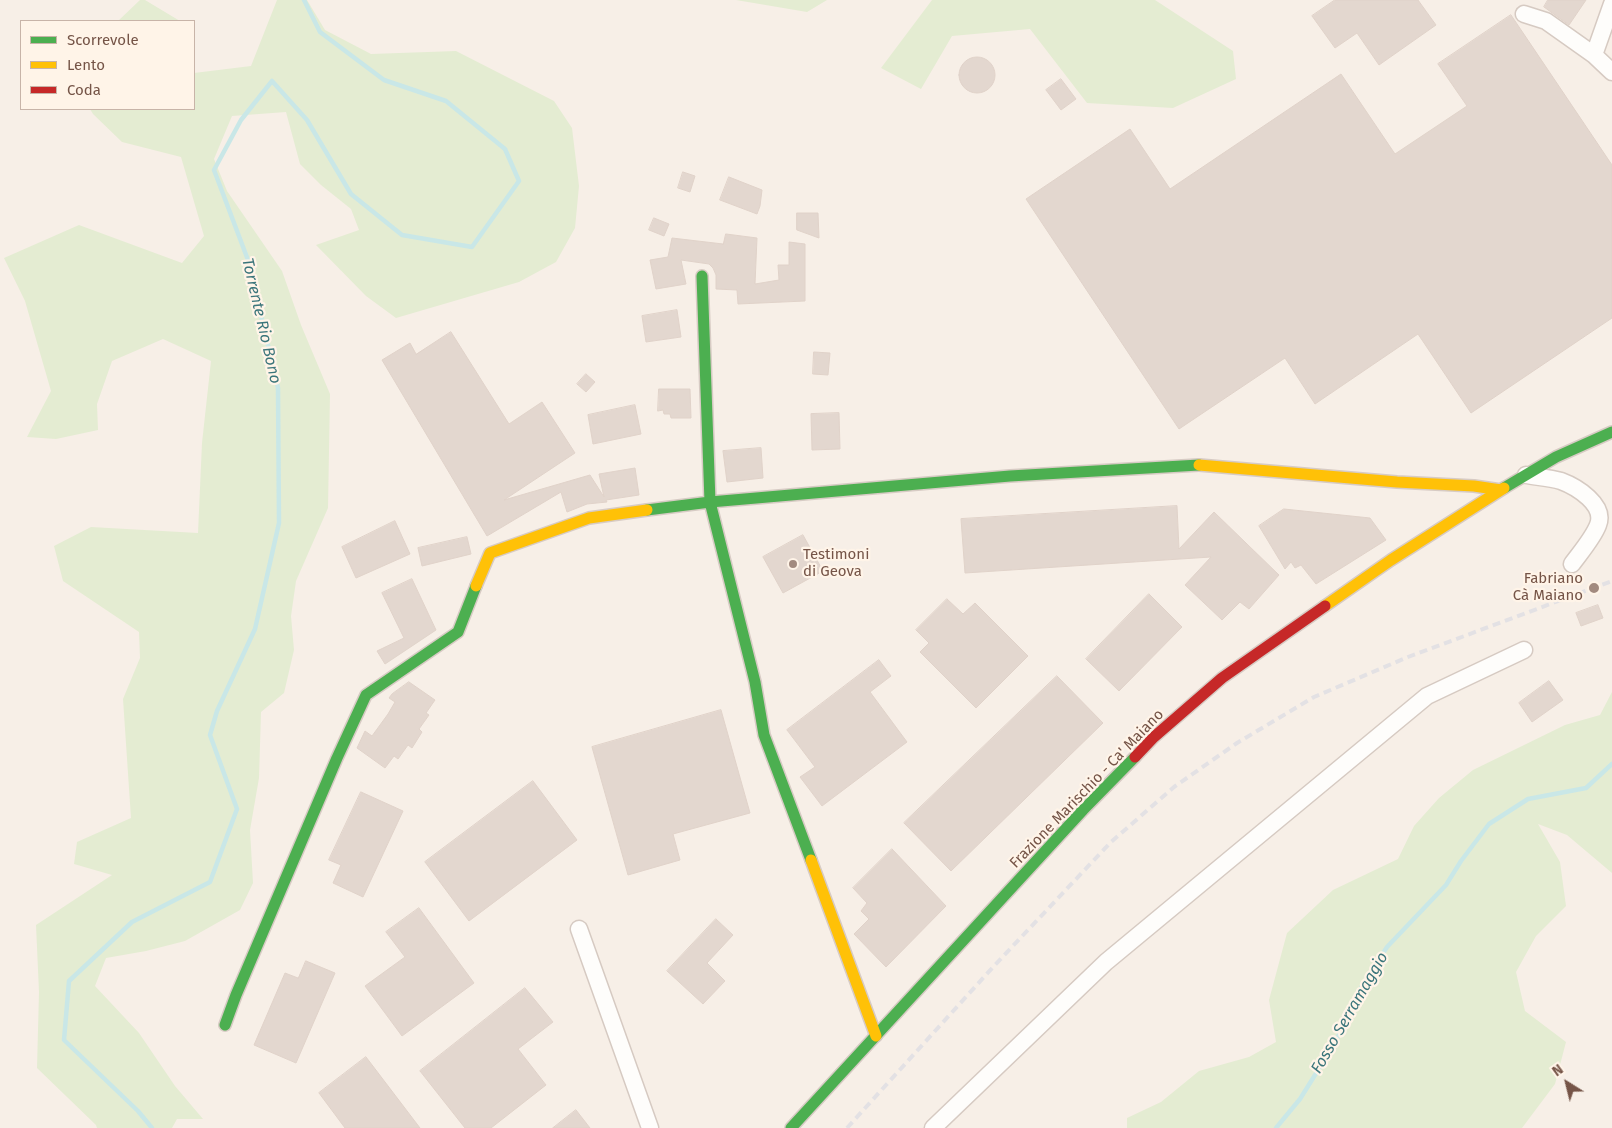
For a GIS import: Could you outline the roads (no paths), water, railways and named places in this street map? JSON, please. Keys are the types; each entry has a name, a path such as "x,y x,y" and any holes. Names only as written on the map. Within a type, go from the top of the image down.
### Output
{"street":[{"path":"1594,55 1612,4"},
{"path":"1524,14 1546,21 1594,55 1612,72"},
{"path":"702,276 710,502 755,682 764,735 876,1036"},
{"name":"Frazione Marischio - Ca' Maiano","path":"790,1128 1083,810 1154,737 1222,678 1391,560 1501,490 1556,457 1612,432"},
{"path":"225,1026 337,758 366,695 458,632 490,553 589,518 710,502 1010,476 1198,465 1397,482 1474,486 1501,490"},
{"path":"1526,475 1548,478 1567,484 1586,495 1596,506 1600,517 1598,525 1572,564"},
{"path":"933,1128 1106,962 1427,696 1524,650"},
{"path":"579,929 650,1128"}],"waterway":[{"name":"Torrente Rio Bono","path":"152,1128 138,1111 64,1040 69,981 132,922 210,882 237,809 210,735 217,711 255,629 279,523 278,388 248,260 214,170 241,120 272,81 307,120 351,194 402,235 472,247 519,181 505,149 446,101 384,80 320,32 304,0"},
{"name":"Fosso Serramaggio","path":"1276,1128 1300,1099 1335,1043 1359,991 1387,947 1446,885 1461,861 1489,824 1528,799 1586,788 1612,764"}],"railway":[{"path":"847,1128 994,966 1111,842 1174,787 1237,743 1314,697 1408,657 1612,581"}],"place":[{"name":"Testimoni di Geova","path":"793,564"},
{"name":"Fabriano Cà Maiano","path":"1594,588"}]}
